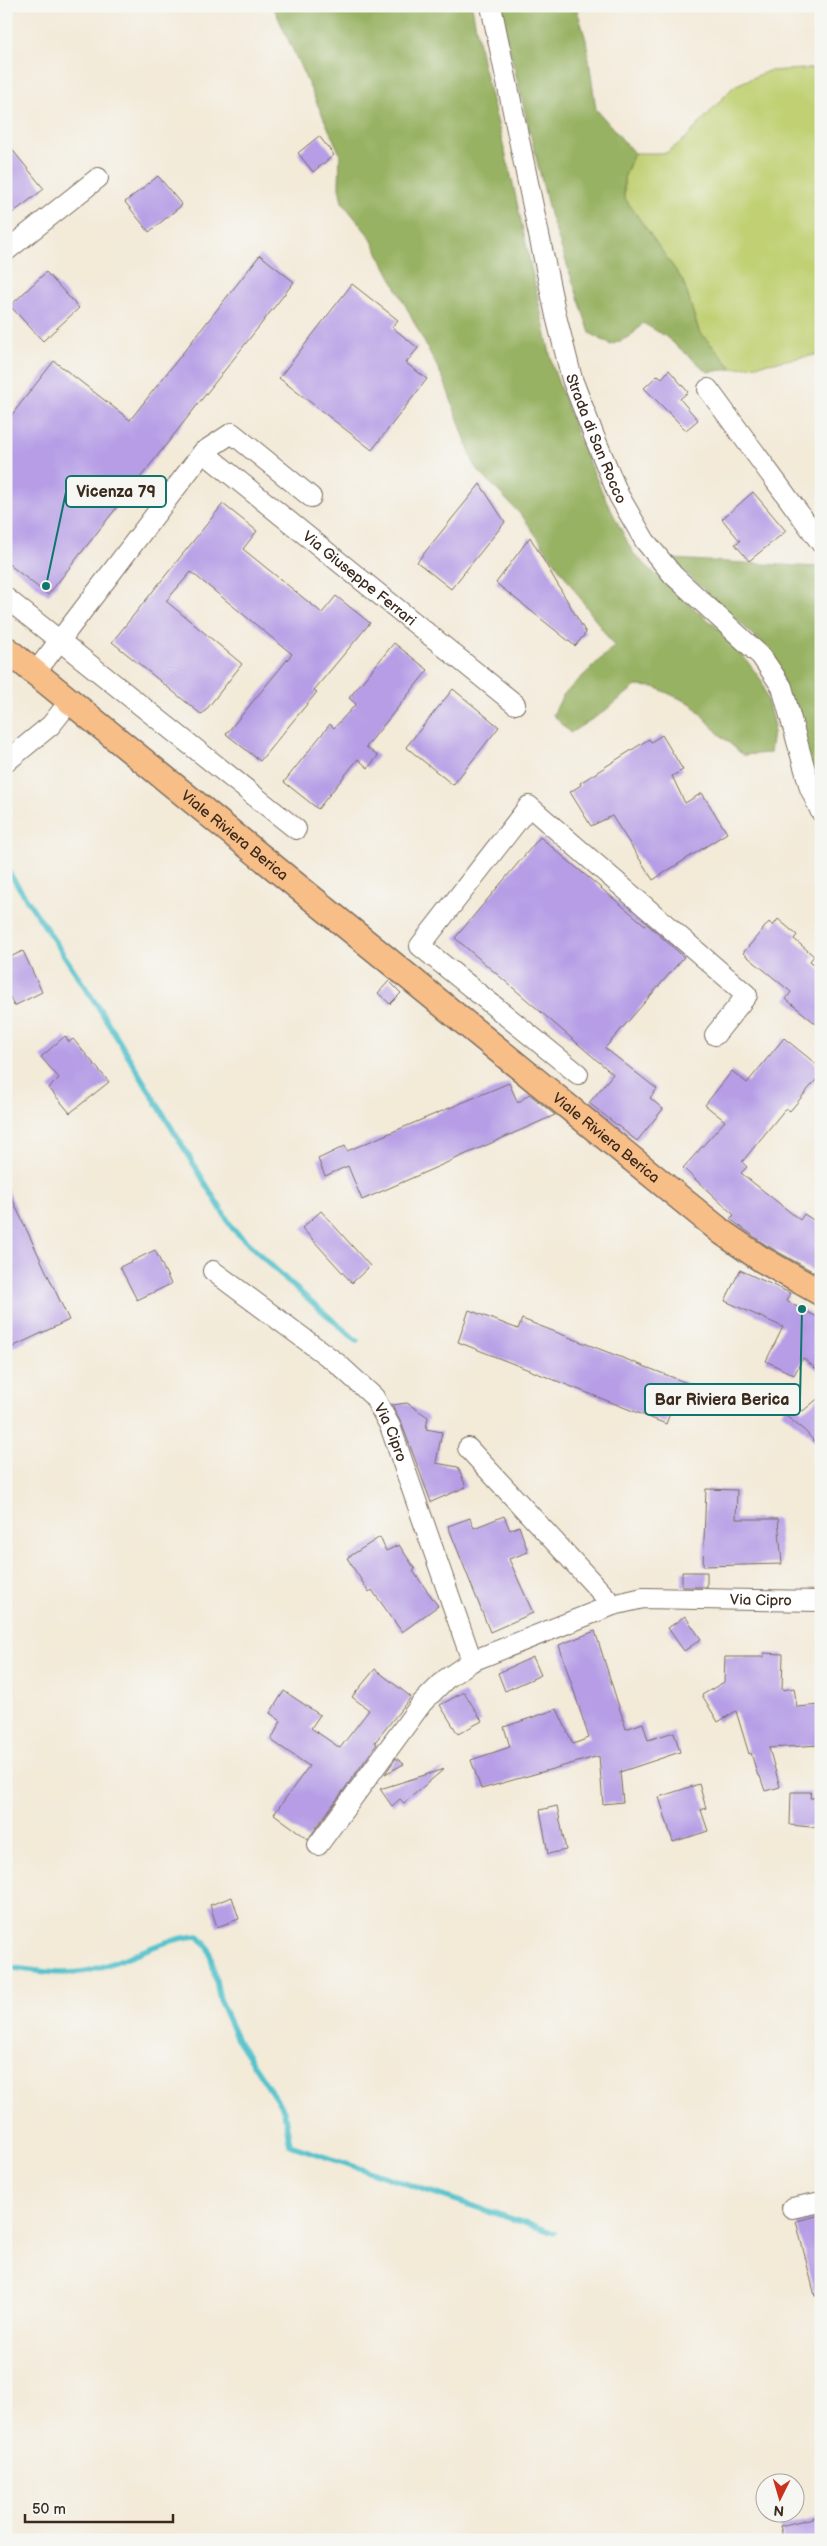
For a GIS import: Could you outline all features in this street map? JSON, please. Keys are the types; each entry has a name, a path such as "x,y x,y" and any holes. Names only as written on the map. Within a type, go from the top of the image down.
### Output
{"main road":[{"name":"Viale Riviera Berica","path":"6,649 723,1233 761,1259 821,1294"}],"street":[{"name":"Strada di San Rocco","path":"491,6 556,316 572,380 594,436 619,496 645,541 673,575 761,656 782,687 810,788 821,812"},
{"path":"6,251 98,178"},
{"path":"708,389 821,543"},
{"path":"35,673 203,452 232,433 311,496"},
{"name":"Via Giuseppe Ferrari","path":"203,452 515,704"},
{"path":"6,598 296,829"},
{"path":"6,762 51,726 70,702"},
{"path":"400,968 420,946 529,806 746,995 715,1035"},
{"name":"Viale Riviera Berica","path":"420,946 578,1074"},
{"name":"Via Cipro","path":"213,1272 338,1364 374,1397 390,1426 472,1661"},
{"path":"468,1448 613,1605"},
{"name":"Via Cipro","path":"318,1845 422,1703 446,1679 472,1661 613,1605 643,1598 821,1601"},
{"path":"792,2208 821,2202"}],"green space":[{"path":"273,6 472,6 482,61 513,184 553,368 579,440 604,496 633,553 678,595 729,637 762,681 774,726 770,753 743,755 718,733 692,704 654,687 636,686 602,713 570,733 553,715 563,695 614,646 523,517 475,467 444,380 370,237 342,202 339,187 340,154"},
{"path":"499,6 576,6 586,40 596,109 634,153 624,178 624,197 683,281 699,331 733,369 708,372 665,336 643,323 631,336 611,345 590,333 550,214"},
{"path":"821,68 821,354 733,369 699,331 683,281 624,197 624,178 634,153 666,153 685,139 734,86 768,71"},
{"path":"671,559 818,567 821,577 821,794 815,783 771,652"}],"building":[{"path":"319,136 334,155 313,172 298,153"},
{"path":"6,142 44,189 6,218"},
{"path":"158,176 182,205 149,232 125,202"},
{"path":"260,255 294,282 48,595 6,562 6,422 54,361 130,420"},
{"path":"46,272 79,308 43,341 10,306"},
{"path":"352,284 398,320 392,327 418,348 406,363 427,379 372,450 279,378"},
{"path":"669,370 688,392 680,399 698,420 686,430 644,388 658,375 662,378"},
{"path":"480,484 505,522 451,589 417,562"},
{"path":"753,492 786,531 749,561 735,544 740,541 722,519"},
{"path":"223,504 257,531 243,549 322,613 336,596 370,623 314,690 317,692 260,761 226,734 292,654 191,572 166,601 242,664 202,715 112,642"},
{"path":"530,537 586,633 575,646 496,583"},
{"path":"394,643 428,670 366,747 378,756 368,768 358,759 318,809 284,782 330,724 334,728 356,704 349,698"},
{"path":"453,689 499,727 453,785 406,747"},
{"path":"662,735 683,770 672,776 685,803 702,793 727,833 653,880 612,816 591,826 570,792 581,785 580,783 649,739 651,742"},
{"path":"540,837 645,925 647,924 684,957 605,1048 657,1089 650,1098 663,1109 637,1141 589,1103 613,1074 455,938"},
{"path":"778,919 797,935 794,939 814,956 810,961 821,970 821,1028 786,999 791,992 743,953 769,922 773,926"},
{"path":"23,951 42,992 14,1006 6,989 6,959"},
{"path":"389,981 401,993 390,1004 378,993"},
{"path":"65,1036 69,1042 73,1039 109,1082 70,1113 49,1088 59,1078 41,1057"},
{"path":"784,1038 821,1068 821,1074 790,1111 786,1108 742,1162 747,1167 741,1173 800,1220 804,1214 821,1225 821,1276 766,1245 730,1219 734,1215 683,1168 725,1121 705,1105 732,1071 747,1083"},
{"path":"509,1083 518,1103 529,1094 555,1115 362,1200 348,1166 325,1176 318,1159 345,1146 347,1151"},
{"path":"6,1186 69,1320 6,1350"},
{"path":"321,1211 370,1266 352,1283 302,1228"},
{"path":"155,1250 171,1284 137,1300 120,1267"},
{"path":"740,1270 790,1293 786,1301 821,1319 821,1373 803,1358 794,1375 766,1361 783,1327 725,1301"},
{"path":"469,1310 518,1329 522,1319 695,1386 687,1413 672,1408 666,1424 458,1342"},
{"path":"821,1396 821,1449 805,1431 781,1412 791,1401 803,1411"},
{"path":"407,1403 428,1417 426,1429 442,1432 436,1463 458,1467 466,1487 431,1502 401,1422 392,1405"},
{"path":"706,1489 737,1490 736,1519 778,1519 782,1564 703,1566"},
{"path":"504,1516 510,1530 519,1526 528,1552 509,1559 533,1613 490,1632 448,1526 470,1518 474,1528"},
{"path":"380,1537 386,1551 399,1545 415,1569 413,1571 438,1606 402,1632 372,1590 369,1592 347,1558"},
{"path":"682,1572 707,1572 707,1587 682,1587"},
{"path":"685,1616 701,1639 684,1651 668,1628"},
{"path":"595,1631 626,1729 643,1723 648,1740 674,1732 680,1752 620,1772 623,1802 603,1804 599,1756 481,1789 471,1760 510,1747 504,1727 557,1709 573,1744 589,1738 559,1645"},
{"path":"764,1653 783,1654 782,1690 794,1688 797,1707 821,1705 821,1745 769,1748 780,1787 765,1791 751,1753 749,1754 736,1711 718,1722 702,1695 724,1682 725,1657 764,1657"},
{"path":"533,1657 541,1675 505,1691 498,1673"},
{"path":"375,1669 411,1697 375,1742 377,1744 308,1839 274,1814 309,1766 271,1740 281,1721 270,1713 284,1691 320,1715 311,1728 340,1748 369,1710 352,1697"},
{"path":"464,1692 482,1721 458,1734 440,1705"},
{"path":"396,1758 404,1764 385,1774"},
{"path":"444,1769 404,1803 400,1799 392,1806 380,1789"},
{"path":"699,1784 706,1808 701,1810 708,1831 673,1842 659,1797"},
{"path":"791,1792 811,1792 810,1798 821,1798 821,1828 790,1825"},
{"path":"557,1806 566,1850 548,1854 540,1810"},
{"path":"232,1897 239,1919 217,1927 210,1905"},
{"path":"821,2215 821,2295 815,2296 796,2221"},
{"path":"821,2516 821,2540 784,2540 780,2526 804,2524 804,2520"}],"waterway":[{"path":"6,868 99,1008 233,1229 291,1284 357,1341"},
{"path":"6,1967 57,1973 87,1971 170,1941 198,1936 209,1948 221,2004 238,2041 284,2111 290,2145 554,2233"}],"place":[{"name":"Vicenza 79","path":"46,586"},
{"name":"Bar Riviera Berica","path":"802,1309"}]}
